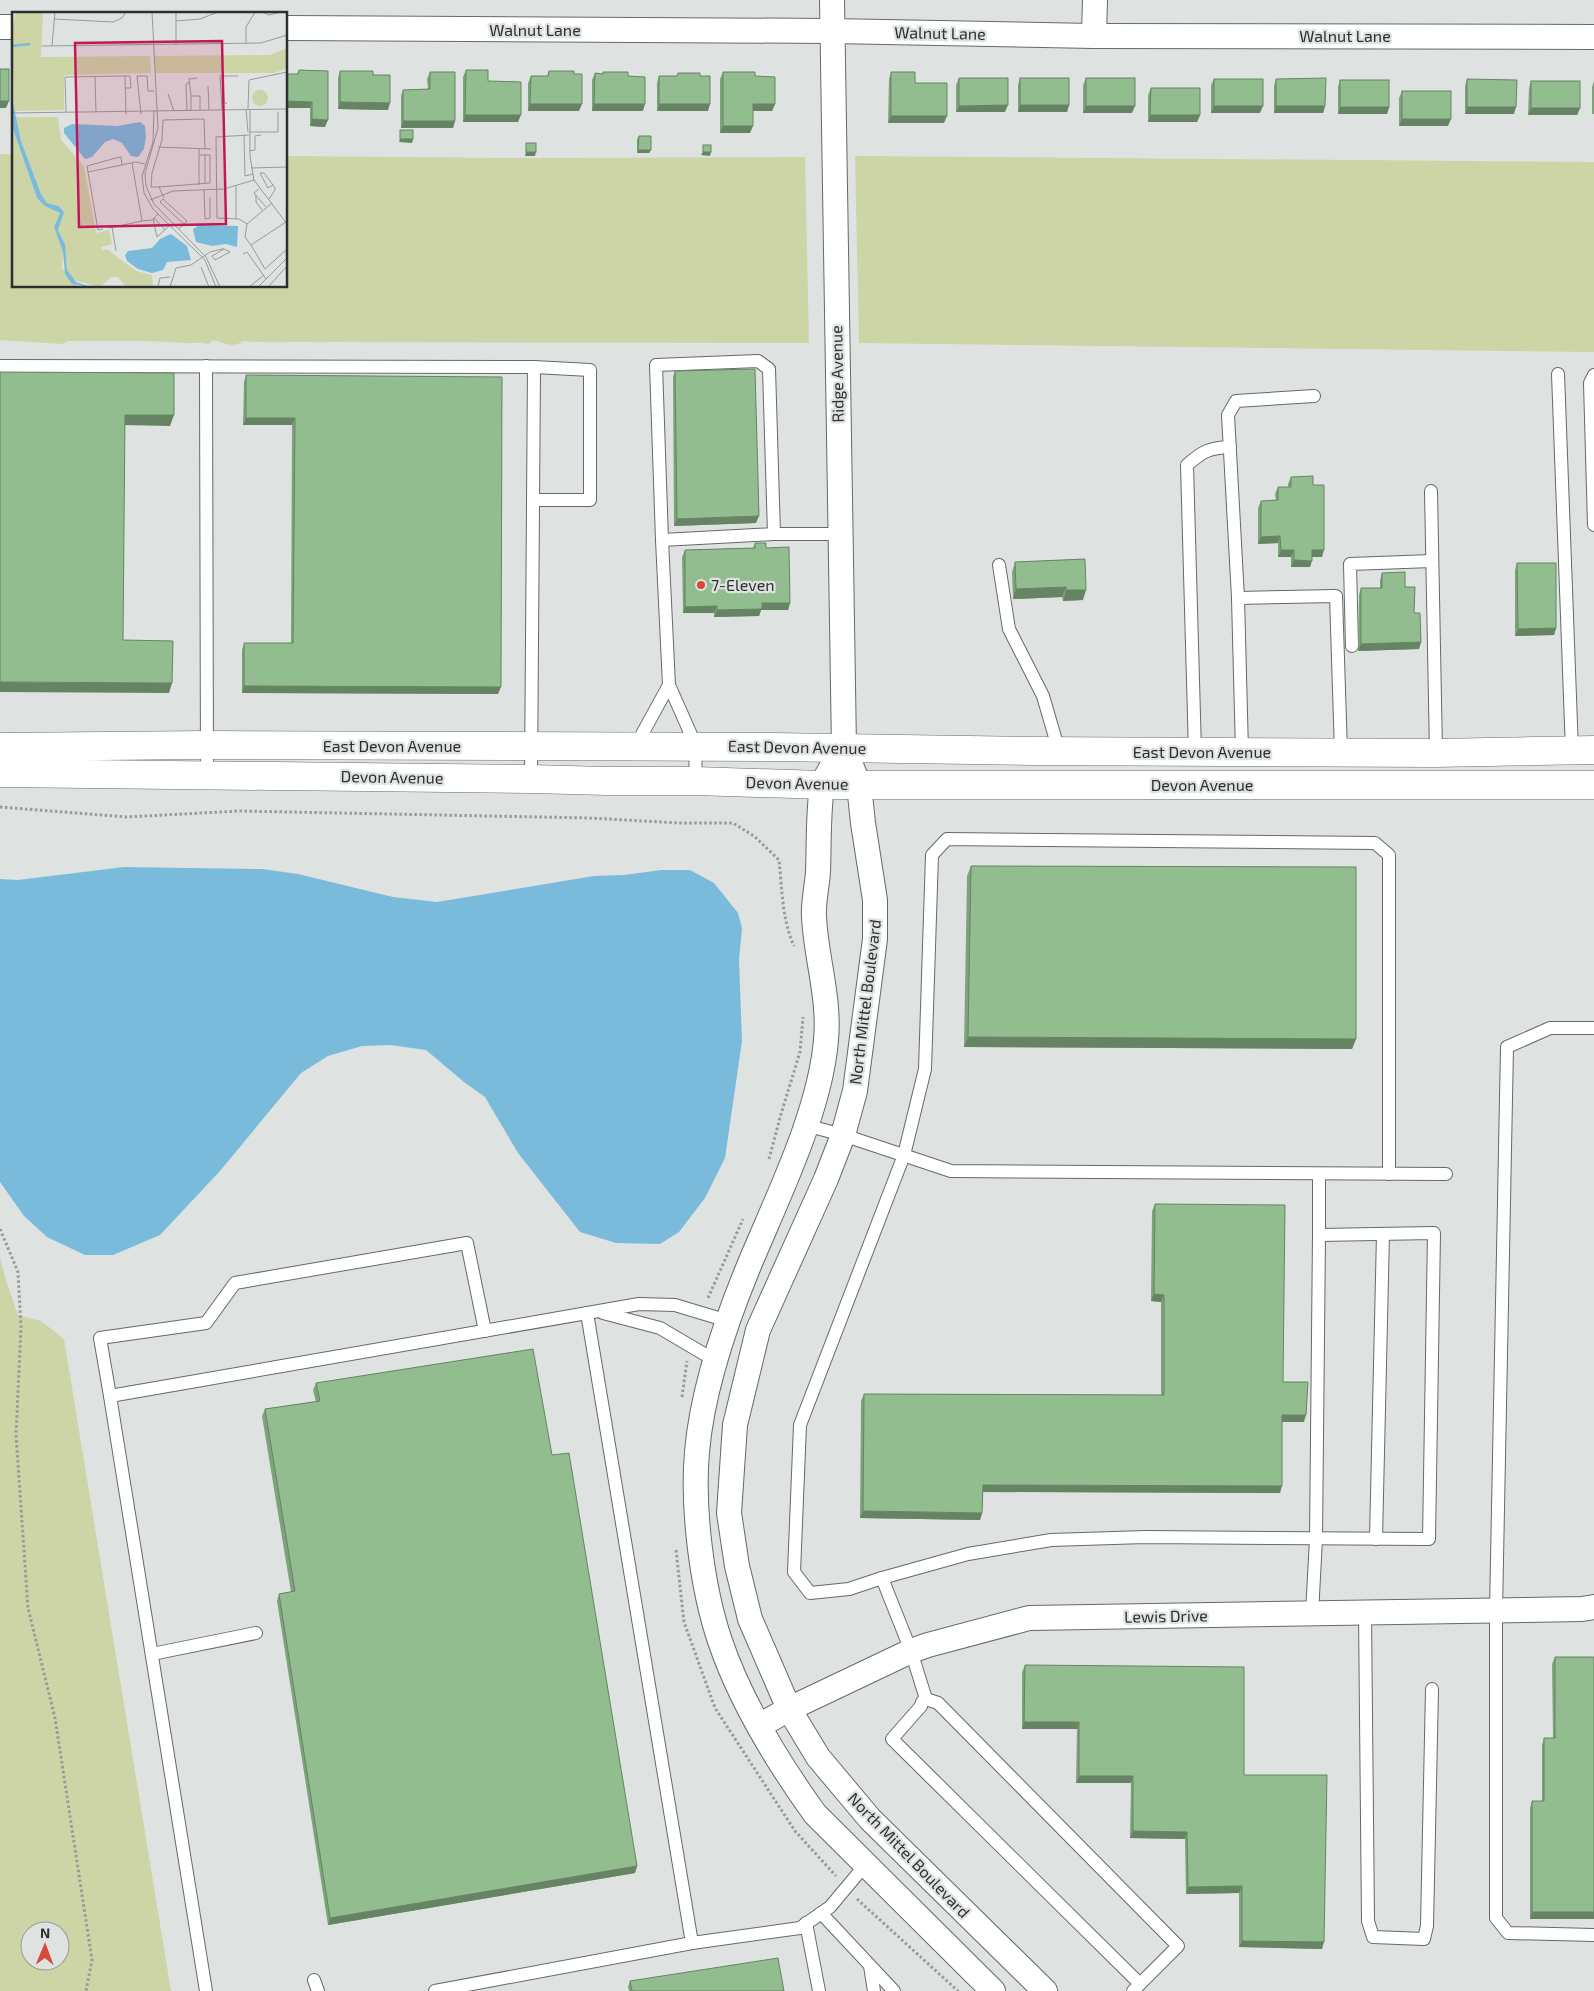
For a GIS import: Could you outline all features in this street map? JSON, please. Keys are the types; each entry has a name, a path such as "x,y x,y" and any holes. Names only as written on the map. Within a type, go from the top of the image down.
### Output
{"main road":[{"name":"East Devon Avenue","path":"0,747 206,745 696,746 1436,754 1583,751"},
{"name":"Devon Avenue","path":"0,773 695,781 823,785 1594,785"}],"street":[{"name":"Ridge Avenue","path":"832,0 844,748"},
{"path":"1094,36 1095,0"},
{"name":"Walnut Lane","path":"288,28 1094,36 1594,37"},
{"name":"North Mittel Boulevard","path":"844,748 823,785 814,915 826,997 826,1040 818,1088 798,1148 738,1292 706,1396 696,1453 696,1511 701,1556 720,1641 759,1726 792,1782 815,1814 992,1990"},
{"name":"North Mittel Boulevard","path":"844,748 859,785 863,823 876,900 875,939 855,1091 843,1135 826,1179 758,1330 735,1425 729,1513 737,1566 750,1619 789,1709 818,1757 870,1819 1045,1991"},
{"name":"Lewis Drive","path":"759,1726 789,1709 910,1651 1029,1618 1496,1611 1582,1609 1594,1607"}],"lane":[{"path":"695,781 696,746 669,686 656,365 758,361 769,368 774,534"},
{"path":"0,366 534,367 590,370 590,500 532,500"},
{"path":"206,366 206,775"},
{"path":"531,779 534,367"},
{"path":"1558,374 1583,751"},
{"path":"1594,375 1590,383 1594,525"},
{"path":"1242,752 1238,598 1228,415 1236,401 1314,396"},
{"path":"1195,752 1187,465 1202,451 1230,447"},
{"path":"1431,491 1436,754"},
{"path":"662,540 774,534 840,534"},
{"path":"1352,646 1350,564 1432,561"},
{"path":"999,565 1009,629 1043,696 1059,751"},
{"path":"1238,598 1336,596 1341,753"},
{"path":"636,747 669,686"},
{"path":"1319,1235 1434,1233 1429,1539 1145,1537 1051,1540 968,1554 849,1589 810,1593 794,1572 800,1425 904,1155 925,1069 932,855 948,839 1375,843 1389,855 1389,1174"},
{"path":"1594,1028 1550,1028 1507,1046 1496,1611 1496,1918 1508,1933 1594,1934"},
{"path":"805,1125 843,1135 950,1171 1446,1174"},
{"path":"1312,1614 1316,1539 1319,1174"},
{"path":"1376,1540 1383,1234"},
{"path":"206,1991 100,1338 206,1323 235,1283 467,1243 485,1331"},
{"path":"110,1396 639,1304 675,1305 728,1321"},
{"path":"592,1312 660,1328 716,1361"},
{"path":"592,1312 692,1943"},
{"path":"882,1578 926,1699"},
{"path":"1365,1613 1368,1921 1373,1936 1424,1939 1427,1926 1432,1689"},
{"path":"152,1654 256,1633"},
{"path":"926,1699 938,1703 1178,1946 1137,1988 892,1739 926,1699"},
{"path":"435,1991 692,1943 800,1928 830,1907 866,1864"},
{"path":"821,1913 894,1991"},
{"path":"806,1923 819,1991"},
{"path":"870,1966 874,1991"}],"path":[{"path":"0,807 127,817 239,811 734,823 754,836 779,860 789,936 796,950"},
{"path":"766,1166 800,1052 804,1009"},
{"path":"703,1313 747,1210"},
{"path":"0,1229 18,1272 21,1327 16,1435 28,1608 55,1718 92,1960 86,1991"},
{"path":"680,1404 688,1356 692,1346"},
{"path":"676,1544 684,1622 714,1708 795,1831 867,1910 958,1991"}],"green space":[{"path":"0,154 12,154 12,288 288,288 288,156 522,158 805,157 809,343 243,341 233,345 214,340 208,344 156,341 68,341 62,344 0,340"},
{"path":"855,156 1594,162 1594,352 859,343"},
{"path":"0,1257 18,1315 41,1321 64,1339 171,1991 0,1991"}],"water":[{"path":"124,867 262,869 298,874 393,897 437,902 594,876 624,875 661,870 690,870 714,883 738,913 742,928 739,960 742,1041 725,1158 705,1198 679,1232 660,1244 616,1243 580,1232 518,1153 485,1097 426,1050 390,1045 362,1046 328,1056 301,1073 220,1171 160,1235 113,1255 85,1255 47,1237 24,1216 0,1182 0,879 18,880"}],"building":[{"path":"0,69 9,69 9,101 0,101"},
{"path":"299,70 328,71 328,120 312,119 312,102 288,101 288,74 298,74"},
{"path":"466,70 488,70 488,81 521,82 521,115 465,115"},
{"path":"340,71 373,71 373,75 390,75 390,103 340,102"},
{"path":"549,71 574,71 574,74 582,74 582,104 530,104 531,76 548,76"},
{"path":"430,72 455,72 455,121 403,121 403,90 430,89"},
{"path":"603,72 628,72 628,76 645,77 645,104 594,104 595,73 603,74"},
{"path":"723,72 755,72 755,76 775,77 775,104 753,104 753,126 723,126"},
{"path":"891,72 915,72 915,83 947,83 947,116 891,116"},
{"path":"678,73 700,73 700,76 710,76 710,104 659,104 659,76 677,76"},
{"path":"959,78 1008,78 1008,105 959,106"},
{"path":"1020,78 1069,78 1069,105 1020,105"},
{"path":"1086,78 1135,78 1135,106 1086,106"},
{"path":"1326,78 1325,106 1276,106 1276,79"},
{"path":"1214,79 1263,79 1263,106 1214,106"},
{"path":"1467,79 1517,80 1516,107 1467,107"},
{"path":"1340,80 1389,80 1389,107 1340,107"},
{"path":"1531,81 1580,81 1580,108 1531,108"},
{"path":"1151,88 1200,88 1200,115 1150,115"},
{"path":"1402,91 1451,91 1451,119 1402,119"},
{"path":"400,130 413,130 413,139 400,139"},
{"path":"639,136 651,136 651,150 638,150"},
{"path":"526,143 536,143 536,152 526,152"},
{"path":"703,145 711,145 711,152 703,152"},
{"path":"755,369 759,516 677,519 675,371"},
{"path":"0,372 174,373 174,415 125,415 123,640 173,641 172,683 0,682"},
{"path":"246,375 502,377 501,687 244,686 244,643 293,643 295,418 246,418"},
{"path":"1313,476 1313,485 1324,485 1324,550 1312,550 1312,561 1294,560 1294,550 1281,550 1280,536 1261,537 1261,501 1278,500 1278,487 1291,487 1291,477"},
{"path":"755,543 766,543 766,548 789,547 790,603 762,603 762,609 717,610 717,606 685,607 685,550 755,548"},
{"path":"1085,559 1086,590 1066,590 1066,587 1016,589 1015,562"},
{"path":"1517,563 1556,563 1556,628 1518,629"},
{"path":"1405,572 1405,587 1415,587 1414,613 1420,613 1421,642 1361,644 1361,588 1382,588 1382,573"},
{"path":"971,866 1356,867 1356,1039 968,1037"},
{"path":"1155,1204 1285,1205 1283,1382 1308,1382 1306,1415 1282,1415 1282,1486 983,1485 982,1513 863,1511 864,1394 1164,1395 1164,1295 1154,1294"},
{"path":"533,1349 552,1455 569,1453 637,1866 330,1918 279,1594 295,1591 265,1409 320,1401 316,1383"},
{"path":"1555,1657 1594,1657 1594,1912 1532,1912 1532,1801 1544,1801 1544,1738 1555,1738"},
{"path":"1025,1665 1244,1667 1244,1775 1327,1775 1324,1942 1242,1941 1242,1886 1188,1887 1187,1832 1133,1831 1133,1776 1079,1776 1079,1722 1024,1722"},
{"path":"778,1958 784,1991 632,1991 630,1981"}],"place":[{"name":"7-Eleven","path":"701,585"}]}
